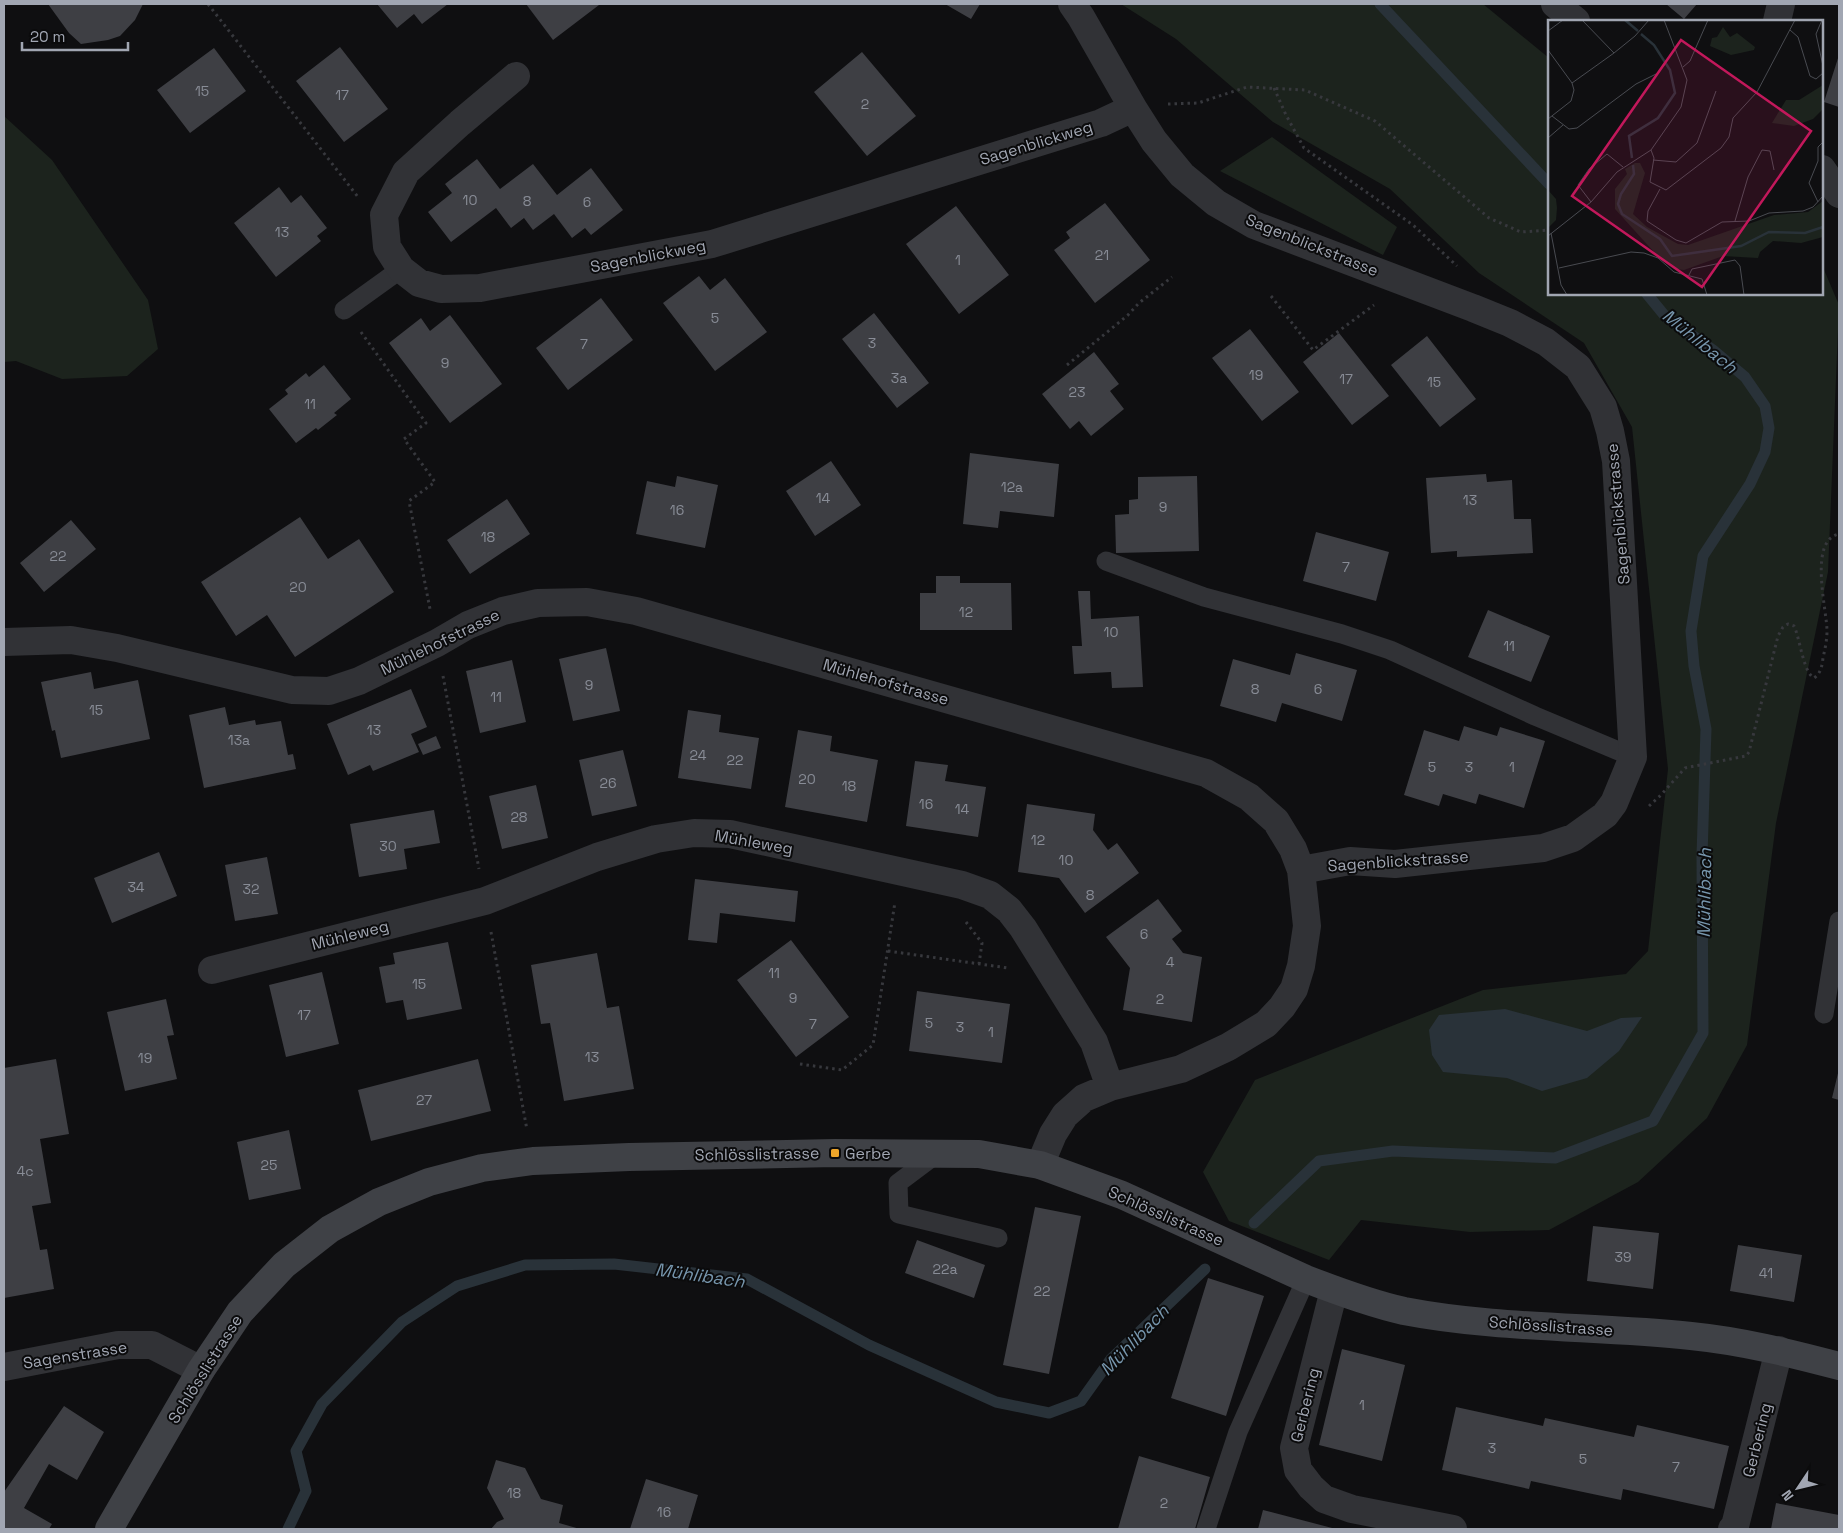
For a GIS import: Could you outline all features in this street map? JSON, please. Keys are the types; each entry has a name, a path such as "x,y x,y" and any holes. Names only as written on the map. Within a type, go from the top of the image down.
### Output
{"main road":[{"name":"Schlösslistrasse","path":"109,1529 201,1370 240,1312 284,1265 330,1230 379,1202 429,1182 482,1168 533,1162 629,1157 835,1153 979,1154 1040,1165 1122,1195 1306,1279 1334,1290 1402,1310 1452,1319 1692,1336 1779,1350 1839,1366"}],"street":[{"name":"Sagenblickstrasse","path":"1072,4 1081,16 1154,141 1182,175 1216,203 1254,225 1473,308 1510,323 1546,342 1578,367 1603,407 1610,431 1616,461 1633,757 1617,799 1605,815 1573,838 1543,848 1395,864 1350,861 1301,870"},
{"path":"1555,4 1575,20"},
{"path":"1777,20 1781,4"},
{"path":"384,214 406,172 516,76"},
{"name":"Sagenblickweg","path":"384,214 387,247 401,269 419,283 441,288 480,288 712,244 1101,123 1133,108"},
{"path":"1823,170 1839,194"},
{"name":"Mühlehofstrasse","path":"4,642 70,640 117,648 292,690 329,691 359,681 437,643 468,625 502,611 538,603 587,602 636,612 1206,773 1249,797 1276,821 1293,849 1301,870 1307,926 1301,966 1294,989 1282,1007 1266,1024 1228,1047 1181,1069 1110,1087 1084,1098 1065,1115 1053,1134 1040,1165"},
{"name":"Mühleweg","path":"212,970 485,901 597,856 656,839 694,833 730,834 962,885 990,895 1009,910 1023,928 1052,974 1094,1042 1110,1087"},
{"name":"Gerbering","path":"1334,1290 1294,1448 1298,1470 1311,1487 1324,1499 1352,1509 1453,1529"},
{"name":"Sagenstrasse","path":"4,1367 118,1345 152,1345 201,1370"},
{"name":"Gerbering","path":"1732,1529 1735,1526 1779,1350"}],"lane":[{"path":"344,310 401,269"},
{"path":"1106,561 1204,597 1342,634 1390,650 1535,716 1633,757"},
{"path":"1824,1014 1839,921"},
{"path":"938,1153 898,1183 898,1214 998,1238"},
{"path":"1206,1529 1238,1432 1306,1279"}],"path":[{"path":"208,4 363,204 384,214"},
{"path":"1133,108 1139,104 1198,103 1247,87 1305,90 1375,122 1489,218 1521,232 1548,230"},
{"path":"1274,88 1286,116 1304,148 1413,225 1463,272 1473,308"},
{"path":"1271,296 1313,350 1376,304 1380,299 1389,276"},
{"path":"1067,365 1172,277"},
{"path":"344,310 426,423 404,438 435,482 409,501 529,1138"},
{"path":"1644,810 1661,795 1685,768 1746,756 1749,752 1778,636 1783,627 1788,624 1794,626 1805,664 1811,676 1814,678 1818,676 1822,668 1827,631 1821,580 1822,558 1829,539 1839,534"},
{"path":"800,1064 842,1070 873,1045 899,871"},
{"path":"965,920 982,943 979,964"},
{"path":"888,951 1052,974"}],"shaded area":[{"path":"1121,4 1483,4 1548,57 1548,295 1823,295 1823,267 1839,305 1828,572 1776,823 1747,1045 1707,1118 1638,1182 1549,1230 1470,1232 1361,1220 1329,1260 1229,1221 1203,1172 1255,1080 1483,990 1626,974 1648,951 1668,769 1632,427 1584,343 1479,273 1390,189 1273,122 1176,39"},
{"path":"4,116 52,160 148,300 158,349 127,376 62,379 16,361 4,362"},
{"path":"1272,137 1397,227 1383,255 1220,171"},
{"path":"1505,1009 1587,1031 1621,1018 1642,1017 1619,1051 1587,1078 1542,1091 1507,1078 1443,1072 1432,1055 1429,1030 1439,1015"}],"building":[{"path":"48,4 143,4 135,20 120,36 108,40 81,44 69,33"},
{"path":"377,4 448,4 422,24 414,14 397,28"},
{"path":"526,4 598,4 599,5 553,40"},
{"path":"945,4 980,4 971,19"},
{"path":"1666,4 1697,4 1684,19"},
{"path":"340,47 388,109 344,142 296,81"},
{"path":"214,48 246,91 190,133 157,90"},
{"path":"862,52 916,116 867,156 814,92"},
{"path":"1839,55 1839,107 1824,102"},
{"path":"477,159 500,189 533,164 557,195 591,168 623,210 591,235 585,228 572,238 554,214 533,230 524,218 511,228 496,208 451,242 428,212 452,193 445,184"},
{"path":"279,187 291,203 301,195 327,228 317,236 321,241 276,277 234,223"},
{"path":"1105,203 1150,260 1095,303 1054,250 1070,238 1066,232"},
{"path":"956,206 1009,275 959,314 906,244"},
{"path":"699,276 710,290 725,278 767,332 715,371 663,303"},
{"path":"601,298 633,340 568,390 536,348"},
{"path":"874,313 929,383 897,408 842,339"},
{"path":"450,315 502,384 450,423 389,343 421,318 430,331"},
{"path":"1250,329 1299,392 1262,421 1212,358"},
{"path":"1339,333 1389,396 1352,425 1303,362"},
{"path":"1427,336 1476,399 1440,427 1391,365"},
{"path":"1094,352 1119,384 1110,391 1124,409 1091,436 1079,421 1070,429 1042,394"},
{"path":"324,365 351,399 334,413 337,415 318,430 316,428 296,443 269,409 288,394 285,390 306,373 309,377"},
{"path":"970,453 1059,464 1054,517 1000,511 998,528 963,524"},
{"path":"831,461 861,505 815,536 786,491"},
{"path":"1486,474 1487,482 1512,480 1514,519 1531,519 1533,553 1457,557 1457,551 1431,553 1426,478"},
{"path":"677,476 718,485 705,548 636,534 647,481 675,487"},
{"path":"1197,476 1199,551 1116,553 1115,515 1129,514 1129,500 1138,499 1138,477"},
{"path":"507,499 530,534 470,574 447,540"},
{"path":"300,517 328,559 359,539 394,592 295,657 267,615 236,636 201,582"},
{"path":"71,520 96,549 44,592 20,563"},
{"path":"1316,532 1389,552 1376,601 1303,581"},
{"path":"936,576 960,576 960,583 1011,583 1012,630 920,630 920,593 936,593"},
{"path":"1078,591 1090,591 1091,619 1139,616 1143,687 1112,688 1111,672 1074,674 1072,646 1082,646"},
{"path":"1488,610 1550,636 1531,682 1468,657"},
{"path":"606,648 620,711 573,721 559,659"},
{"path":"1296,653 1357,670 1342,721 1282,703 1276,722 1220,706 1233,659 1290,675"},
{"path":"512,660 526,722 480,733 466,671"},
{"path":"91,672 94,689 138,680 150,739 61,758 55,730 52,731 41,682"},
{"path":"411,689 427,727 411,734 419,752 373,771 370,765 348,775 327,724"},
{"path":"225,707 229,725 255,720 256,725 281,721 288,755 293,754 296,769 204,788 189,715"},
{"path":"688,710 721,715 719,732 759,738 751,789 678,778"},
{"path":"1464,726 1497,736 1500,727 1545,741 1524,808 1479,794 1476,804 1443,794 1439,806 1404,795 1424,730 1459,741"},
{"path":"798,730 832,736 830,751 878,760 867,822 785,807"},
{"path":"436,736 441,748 423,755 418,744"},
{"path":"623,750 637,806 592,816 579,760"},
{"path":"915,761 948,765 945,781 986,787 978,837 906,826"},
{"path":"536,785 548,838 502,849 489,796"},
{"path":"1027,804 1095,814 1093,830 1108,850 1117,843 1139,873 1085,913 1059,878 1018,872"},
{"path":"434,810 440,843 404,849 407,869 359,877 350,824"},
{"path":"159,852 177,896 112,923 94,878"},
{"path":"267,857 278,914 235,921 225,865"},
{"path":"695,879 798,891 795,922 720,913 717,943 688,940"},
{"path":"1158,899 1182,931 1172,939 1183,953 1202,957 1192,1022 1123,1010 1130,968 1106,937"},
{"path":"791,940 849,1017 796,1057 737,980"},
{"path":"448,942 462,1009 407,1020 403,1000 386,1003 379,967 395,964 393,953"},
{"path":"597,953 607,1008 619,1006 634,1089 564,1101 550,1023 541,1024 531,965"},
{"path":"322,972 339,1044 286,1057 269,985"},
{"path":"917,991 1010,1004 1002,1063 909,1051"},
{"path":"166,999 174,1035 167,1036 177,1079 125,1091 107,1012"},
{"path":"56,1059 69,1134 40,1139 51,1203 32,1206 40,1250 47,1249 54,1289 4,1298 4,1068"},
{"path":"478,1059 491,1111 371,1141 358,1090"},
{"path":"1839,1069 1839,1100 1832,1098"},
{"path":"289,1130 301,1189 249,1200 237,1142"},
{"path":"1035,1207 1081,1216 1049,1374 1003,1365"},
{"path":"1593,1226 1659,1233 1653,1289 1587,1281"},
{"path":"917,1240 985,1265 974,1298 905,1273"},
{"path":"1738,1245 1802,1255 1794,1302 1730,1291"},
{"path":"1208,1278 1264,1296 1226,1416 1171,1398"},
{"path":"1342,1349 1405,1365 1382,1461 1319,1445"},
{"path":"64,1406 104,1432 77,1480 49,1464 24,1508 52,1524 49,1529 4,1529 4,1492"},
{"path":"1456,1407 1543,1426 1545,1418 1634,1437 1637,1425 1729,1446 1714,1509 1623,1489 1621,1500 1531,1481 1529,1489 1442,1470"},
{"path":"1139,1456 1210,1477 1195,1529 1118,1529"},
{"path":"496,1460 525,1468 541,1499 563,1505 559,1523 580,1529 491,1529 497,1522 504,1519 487,1488"},
{"path":"646,1479 698,1495 688,1529 630,1529"},
{"path":"1776,1503 1839,1515 1839,1529 1771,1529"},
{"path":"1263,1510 1336,1529 1258,1529"}],"waterway":[{"name":"Mühlibach","path":"1380,4 1548,183"},
{"name":"Mühlibach","path":"1254,1223 1319,1161 1393,1151 1555,1158 1653,1121 1703,1033 1702,856 1706,729 1694,666 1691,631 1703,556 1750,484 1765,452 1769,428 1765,406 1745,377 1713,350 1665,316 1648,295"},
{"name":"Mühlibach","path":"288,1529 306,1491 296,1451 322,1404 402,1322 457,1286 525,1265 614,1264 747,1279 869,1345 996,1402 1049,1413 1081,1401 1111,1359 1205,1269"}],"place":[{"name":"Gerbe","path":"835,1153"}]}
